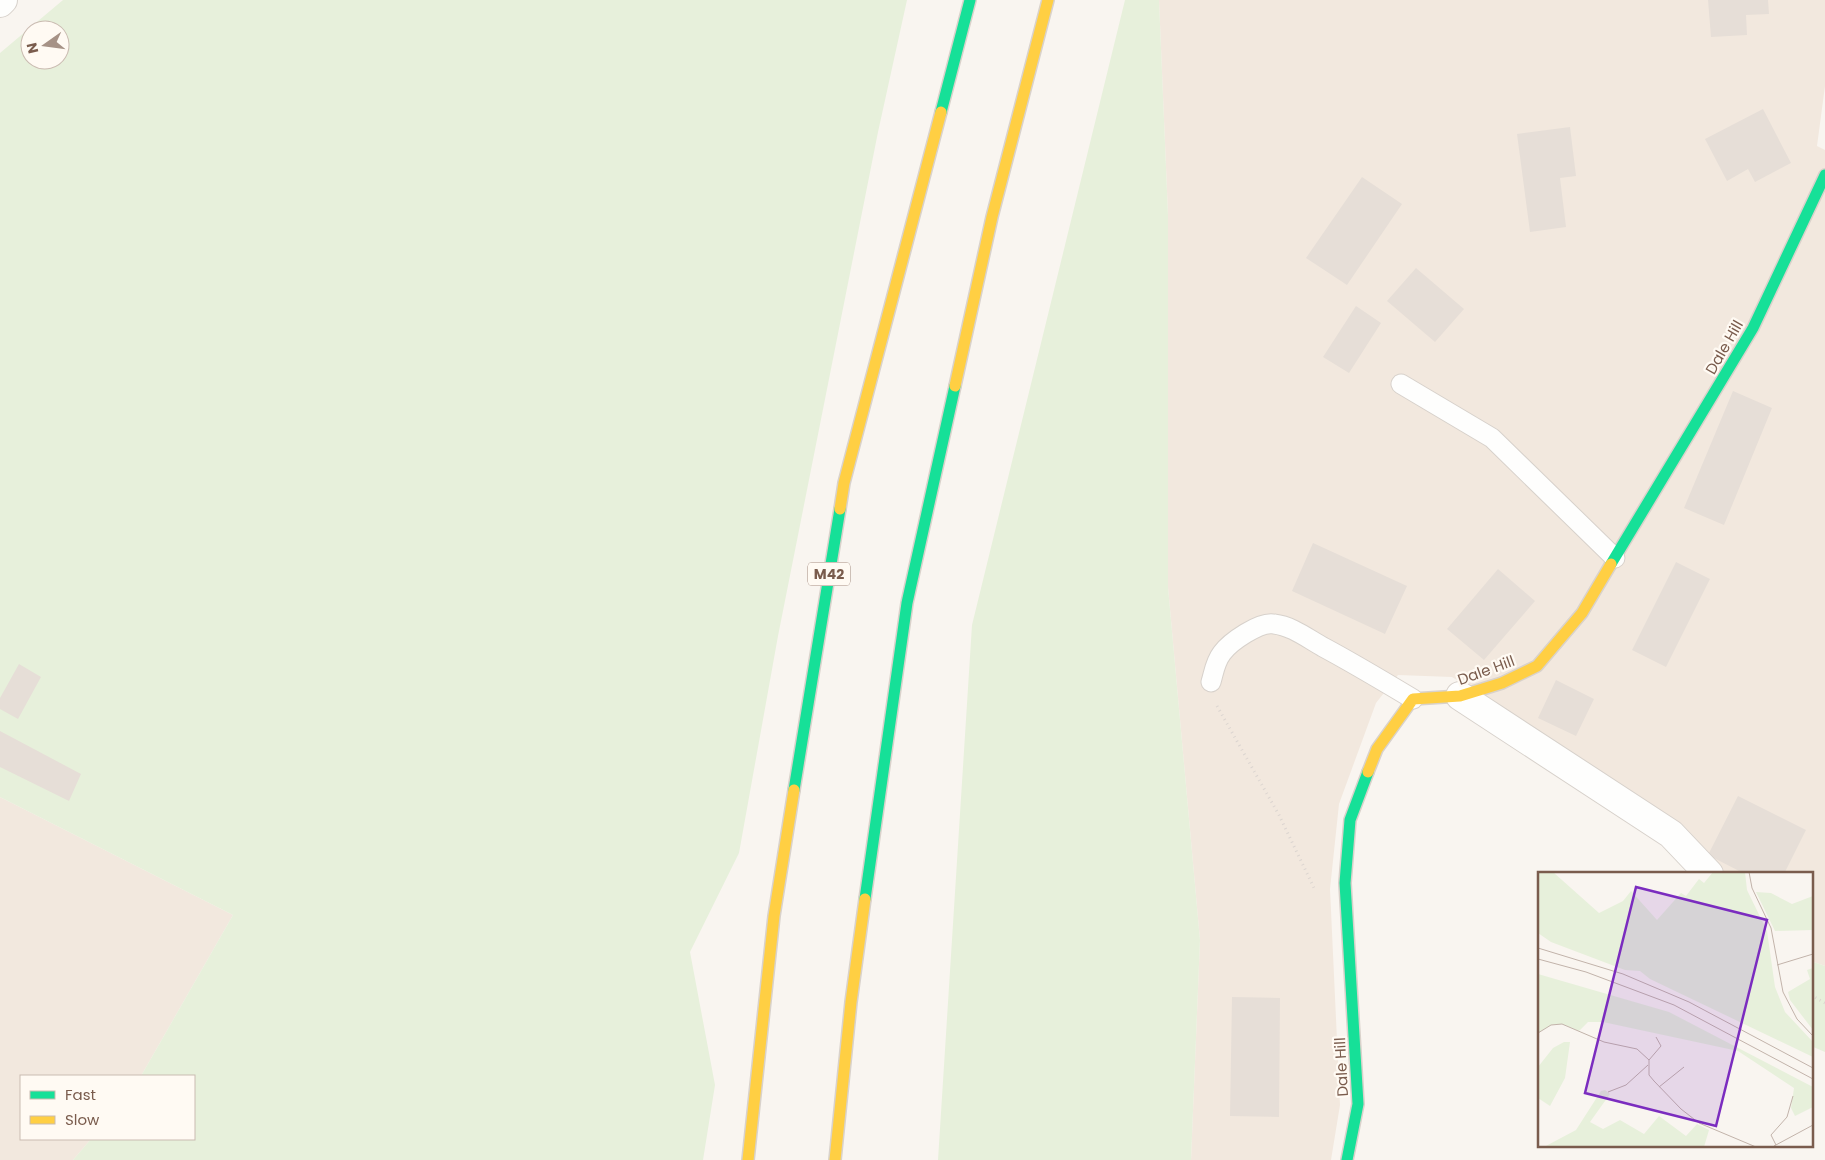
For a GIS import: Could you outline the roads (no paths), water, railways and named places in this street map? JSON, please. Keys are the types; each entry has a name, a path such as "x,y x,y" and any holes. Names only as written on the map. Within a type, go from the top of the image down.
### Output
{"main road":[{"name":"M42","path":"748,1160 774,916 844,483 970,0"},
{"path":"835,1160 851,1002 908,603 992,217 1048,0"},
{"name":"Dale Hill","path":"1347,1160 1358,1104 1345,883 1350,820 1377,749 1413,699 1460,696 1502,683 1537,666 1582,613 1753,328 1825,175"}],"street":[{"path":"0,3 3,0"},
{"path":"1460,696 1671,834 1707,872"}],"lane":[{"path":"1400,384 1492,438 1615,558"},
{"path":"1211,682 1215,664 1222,652 1251,631 1272,623 1288,628 1413,699"}]}
